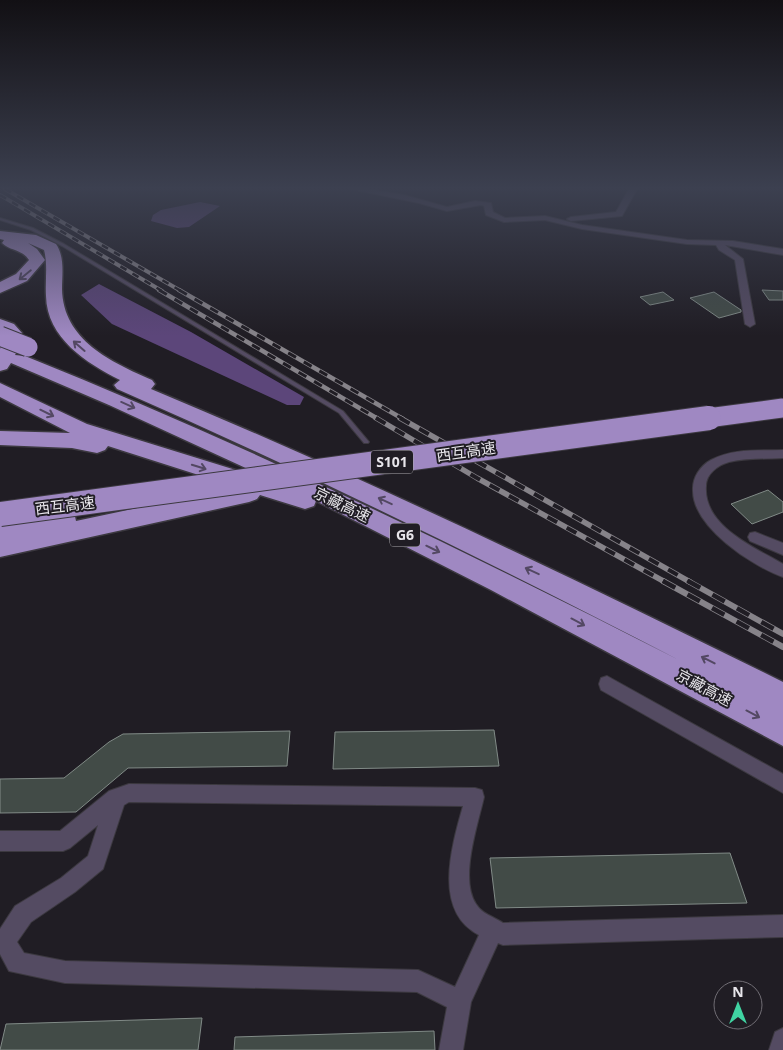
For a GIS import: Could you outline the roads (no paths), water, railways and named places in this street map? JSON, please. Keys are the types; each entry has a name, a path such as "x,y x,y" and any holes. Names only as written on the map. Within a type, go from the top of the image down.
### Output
{"highway":[{"path":"27,238 51,247 55,260 55,291 60,322 73,341 94,358 261,442"},
{"path":"0,241 34,247 45,256 47,274 55,291"},
{"path":"0,241 24,246 33,252 36,260 32,269 20,280 0,288"},
{"path":"0,324 8,328 12,333 8,353 11,356"},
{"name":"京藏高速","path":"0,336 11,356 100,392 245,457 559,612 783,730"},
{"name":"京藏高速","path":"11,356 261,442 572,590 783,698"},
{"path":"1,390 79,428 379,523"},
{"name":"西互高速","path":"0,514 783,408"},
{"name":"西互高速","path":"249,493 783,417"},
{"path":"0,438 72,441 138,448"},
{"path":"0,547 249,493"},
{"name":"S101","path":"0,527 249,493"}],"street":[{"path":"662,238 688,242 719,243 783,252"},
{"path":"719,243 722,248 739,259 738,271 750,312 750,324"},
{"path":"783,454 734,457 719,462 703,475 698,488 701,503 717,528 736,543 783,571"},
{"path":"755,536 783,549"},
{"path":"606,684 783,784"},
{"path":"0,841 63,841 116,798 129,793 475,796 458,867 463,902 479,923 504,934 783,926"},
{"path":"116,798 96,862 68,885 23,914 2,941 17,963 65,972 418,981 460,1001"},
{"path":"451,1050 460,1001 493,929"},
{"path":"781,1050 783,1040"}],"lane":[{"path":"49,238 341,412 366,442"}],"railway":[{"path":"73,238 162,291"},
{"path":"90,238 181,291"},
{"path":"159,290 378,419"},
{"path":"179,290 403,419"},
{"path":"376,418 477,478 665,582"},
{"path":"400,418 690,582"},
{"path":"663,581 783,647"},
{"path":"688,581 783,634"}]}
